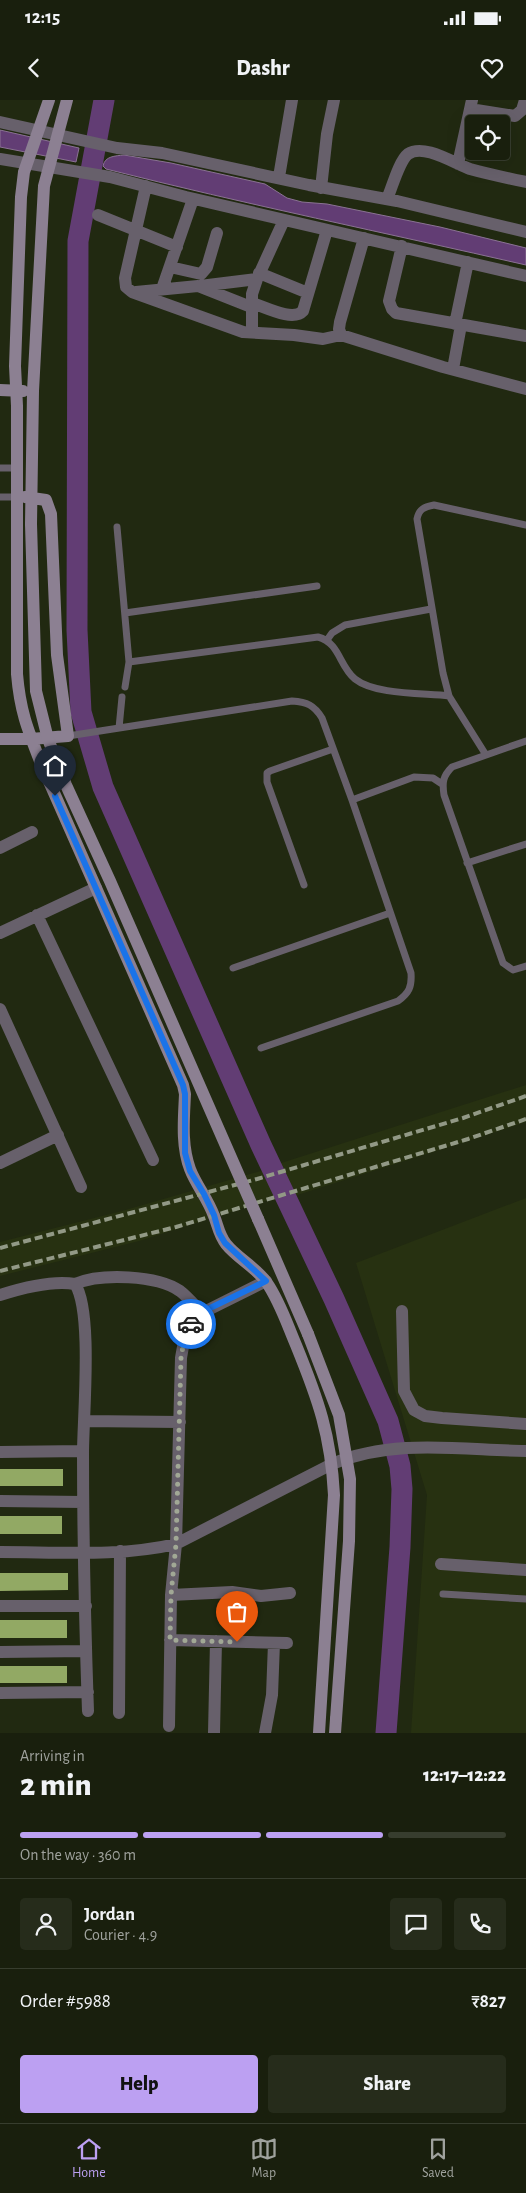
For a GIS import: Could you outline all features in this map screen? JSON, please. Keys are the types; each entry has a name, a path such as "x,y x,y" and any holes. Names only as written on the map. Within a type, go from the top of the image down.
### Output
{"street":[{"path":"49,100 28,161 21,197 15,366 18,468 17,674 19,702 31,739 183,1085 185,1094 185,1153 190,1171 204,1194 214,1215 219,1233 225,1243 266,1281 279,1305 326,1425 332,1464 334,1495 319,1733"},
{"path":"66,100 44,186 33,391 32,524 36,691 48,739 66,785 266,1236 340,1415 350,1479 350,1532 335,1733"},
{"path":"279,177 292,100"},
{"path":"321,188 327,134 334,100"},
{"path":"458,164 471,105 515,116 522,110 525,100"},
{"path":"0,122 57,137 84,140 117,148 162,153 279,177 321,188 387,199 526,232"},
{"path":"387,199 407,155 420,151 437,155 468,168 526,182"},
{"path":"0,159 28,161 110,177 193,199 526,276"},
{"path":"146,186 125,278 126,287 132,292 232,329 323,339 341,335 526,389"},
{"path":"162,289 193,199"},
{"path":"98,215 177,247"},
{"path":"252,332 251,305 258,276 284,220"},
{"path":"198,286 251,305 295,316 303,311 327,230"},
{"path":"170,267 201,274 207,267 217,233"},
{"path":"341,335 339,329 340,322 364,238"},
{"path":"402,246 390,290 389,301 396,313 526,336"},
{"path":"453,369 468,262"},
{"path":"132,292 198,286 258,276 308,293"},
{"path":"0,390 33,391"},
{"path":"0,739 31,739 74,735 57,655 51,514 46,500 18,497"},
{"path":"0,848 32,832"},
{"path":"0,933 96,888"},
{"path":"36,916 153,1160"},
{"path":"1,1014 81,1187"},
{"path":"0,1163 58,1135"},
{"path":"0,1295 42,1286 67,1283 76,1284 92,1279 115,1277 155,1282 170,1286 180,1291 202,1313"},
{"path":"169,1726 171,1595 176,1544 181,1358 184,1340 187,1330 195,1318 266,1281"},
{"path":"76,1284 80,1291 85,1334 83,1502 88,1711"},
{"path":"402,1312 404,1391 414,1410 425,1416 526,1424"},
{"path":"84,1421 180,1422"},
{"path":"0,1552 120,1551 153,1549 176,1544 332,1464 350,1457 392,1449 416,1447 526,1450"},
{"path":"0,1452 83,1451"},
{"path":"0,1501 83,1502"},
{"path":"119,1713 120,1551"},
{"path":"441,1564 526,1570"},
{"path":"171,1595 232,1592 261,1596 290,1593"},
{"path":"0,1606 86,1606"},
{"path":"170,1640 280,1643 265,1733"},
{"path":"214,1733 216,1641"},
{"path":"0,1652 86,1651"},
{"path":"0,1693 88,1692"}],"lane":[{"path":"0,468 18,468"},
{"path":"0,497 18,497"},
{"path":"486,755 449,696 443,673 417,527 418,512 424,508 434,506 451,508 526,526"},
{"path":"117,527 129,662 125,687"},
{"path":"125,613 317,586"},
{"path":"327,640 332,632 345,624 431,609"},
{"path":"129,662 318,637 327,640 333,646 353,678 364,685 382,690 449,696"},
{"path":"119,728 122,697"},
{"path":"74,735 292,701 306,702 316,708 322,718 390,913 410,973 411,984 407,994 398,1001 261,1048"},
{"path":"526,741 452,767 445,775 442,784 444,795 503,963 513,970 526,966"},
{"path":"304,885 267,782 267,773 333,749"},
{"path":"352,800 414,777 433,778 442,784"},
{"path":"468,863 526,844"},
{"path":"233,968 390,913"},
{"path":"443,1594 526,1599"}],"shaded area":[{"path":"0,130 79,148 76,162 0,147"},
{"path":"124,155 171,163 265,184 287,198 302,202 327,204 440,227 526,248 526,265 211,194 106,169 103,166 108,158"},
{"path":"526,1085 526,1122 477,1138 294,1196 278,1164"},
{"path":"264,1170 275,1198 139,1241 0,1276 0,1242 122,1211"},
{"path":"526,1198 526,1733 411,1733 427,1495 356,1263"}],"building":[{"path":"0,1469 63,1469 63,1486 0,1486"},
{"path":"0,1516 62,1516 62,1534 0,1534"},
{"path":"0,1573 68,1573 68,1590 0,1591"},
{"path":"0,1620 67,1620 67,1638 0,1638"},
{"path":"0,1666 67,1666 67,1683 0,1683"}],"waterway":[{"path":"104,100 78,241 77,630 81,712 103,787 261,1145 334,1299 388,1421 400,1466 402,1489 400,1547 386,1733"}],"railway":[{"path":"0,1248 257,1179 463,1118 526,1096"},
{"path":"0,1271 176,1227 468,1139 526,1119"}],"way so far":[{"path":"191,1324 184,1340 181,1358 176,1544 171,1595 170,1640 237,1642"}],"route":[{"path":"55,796 183,1085 185,1094 185,1153 190,1171 204,1194 214,1215 219,1233 225,1243 266,1281 206,1310 195,1318 191,1324"}]}
